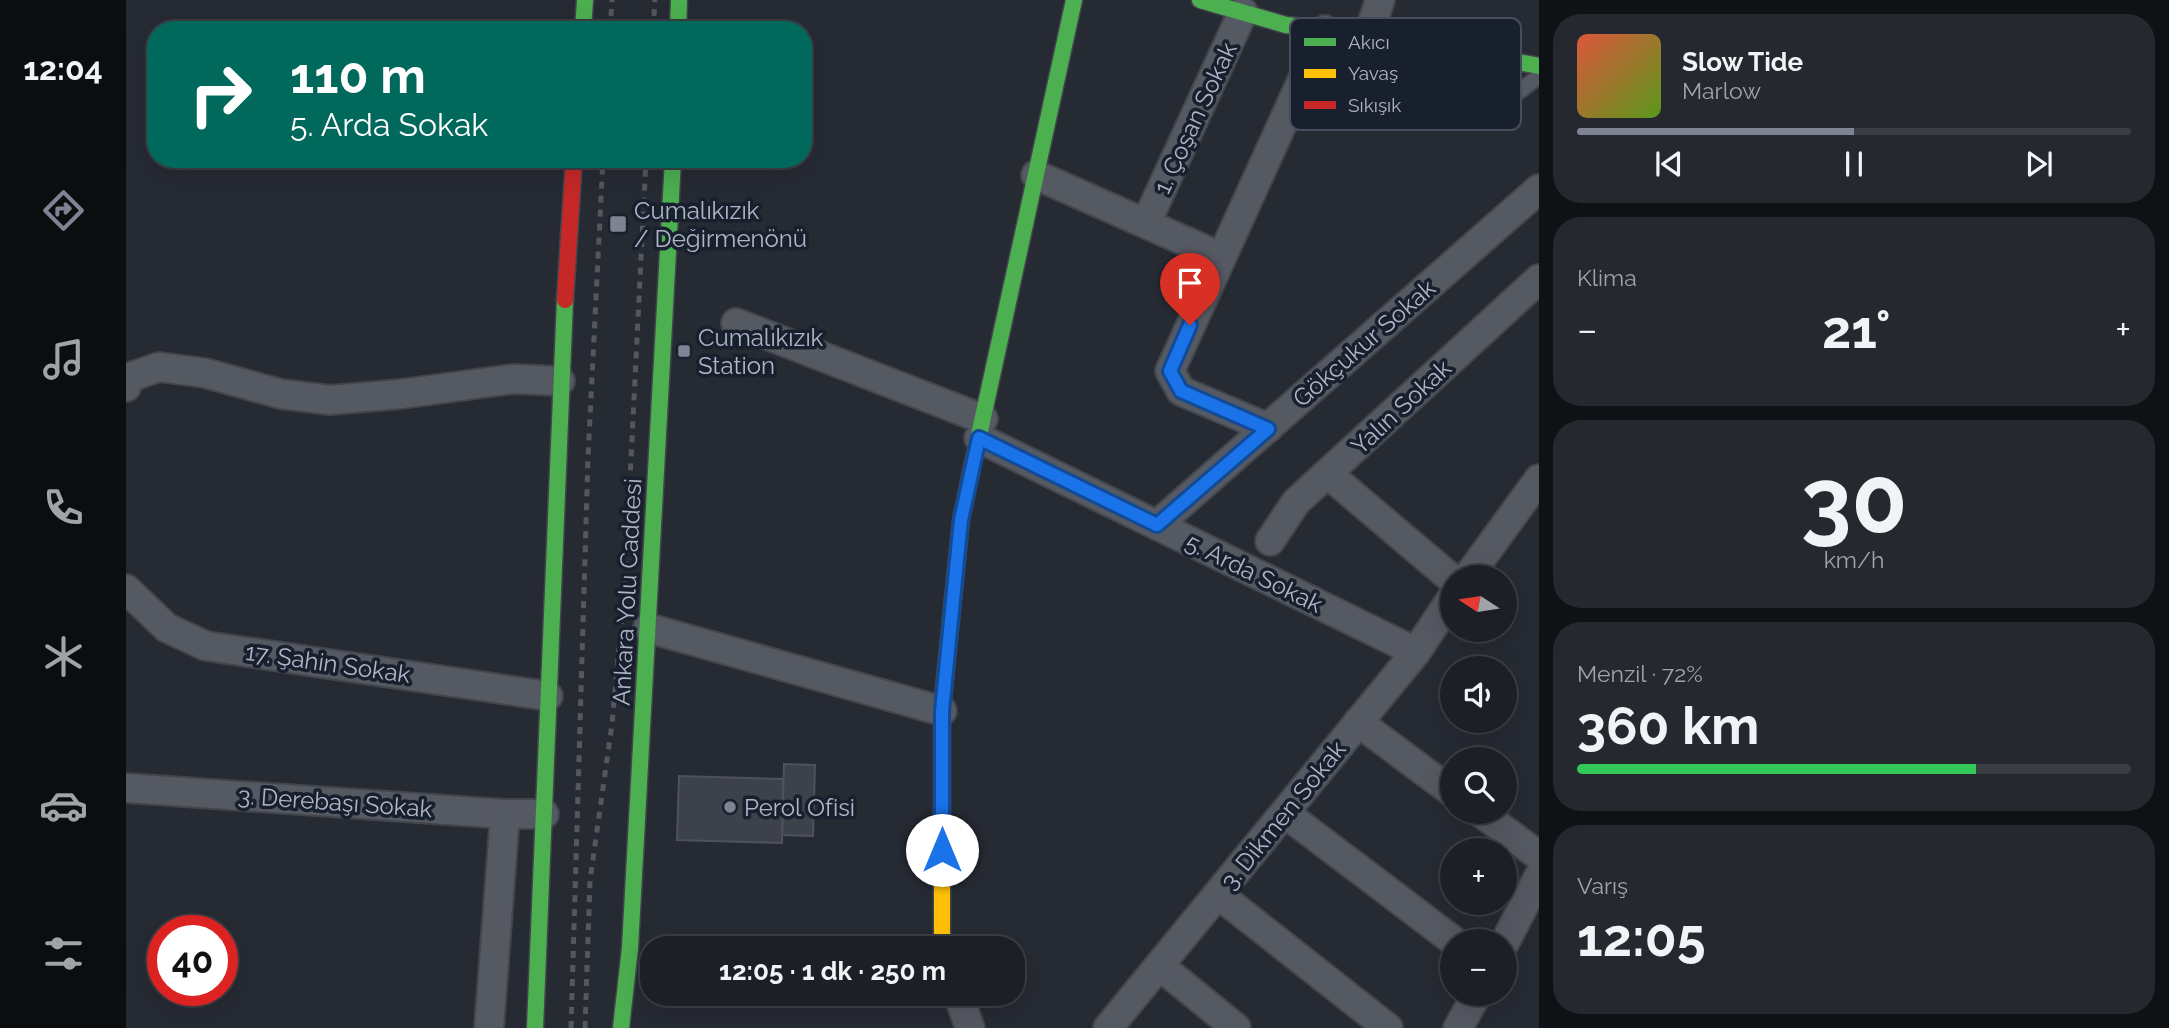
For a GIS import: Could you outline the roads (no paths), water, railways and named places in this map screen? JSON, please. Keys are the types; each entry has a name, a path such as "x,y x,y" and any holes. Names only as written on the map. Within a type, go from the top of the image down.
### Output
{"main road":[{"path":"584,21 585,0"},
{"path":"678,21 679,0"},
{"path":"943,936 942,711 961,520 1074,0"},
{"path":"1200,0 1290,26"},
{"path":"1521,63 1539,66"},
{"path":"534,1028 560,382 573,168"},
{"name":"Ankara Yolu Caddesi","path":"621,1028 630,948 673,168"}],"street":[{"path":"1374,18 1380,0"},
{"name":"1. Çoşan Sokak","path":"1146,223 1243,12"},
{"path":"1268,429 1181,391 1170,371 1290,107"},
{"path":"1036,174 1222,257"},
{"name":"Gökçukur Sokak","path":"1157,525 1539,189"},
{"name":"Yalın Sokak","path":"1270,541 1296,502 1539,279"},
{"name":"5. Arda Sokak","path":"736,323 981,428 1157,525 1416,652"},
{"path":"126,387 128,378 159,367 205,373 281,394 330,400 401,394 513,379 560,382"},
{"path":"1328,474 1440,569"},
{"path":"1476,565 1539,479"},
{"name":"17. Şahin Sokak","path":"126,589 167,628 206,646 548,696"},
{"name":"3. Dikmen Sokak","path":"1108,1028 1286,814 1416,652 1440,616"},
{"path":"648,628 942,711"},
{"path":"1358,722 1440,783"},
{"name":"3. Derebaşı Sokak","path":"126,788 505,814 544,814"},
{"path":"489,1028 505,814"},
{"path":"1286,814 1440,931"},
{"path":"1496,824 1539,856"},
{"path":"1512,929 1539,876"},
{"path":"1219,895 1388,1028"},
{"path":"1160,966 1237,1028"},
{"path":"962,1006 970,1028"},
{"path":"1458,1028 1470,1006"}],"lane":[{"path":"1521,90 1539,76"}],"railway":[{"path":"611,21 612,0"},
{"path":"654,21 655,0"},
{"path":"571,1028 588,457 603,168"},
{"path":"585,1028 590,880 612,724 625,579 646,168"}],"place":[{"name":"Cumalıkızık / Değirmenönü","path":"618,224"},
{"name":"Cumalıkızık Station","path":"684,351"},
{"name":"Perol Ofisi","path":"730,807"}]}
